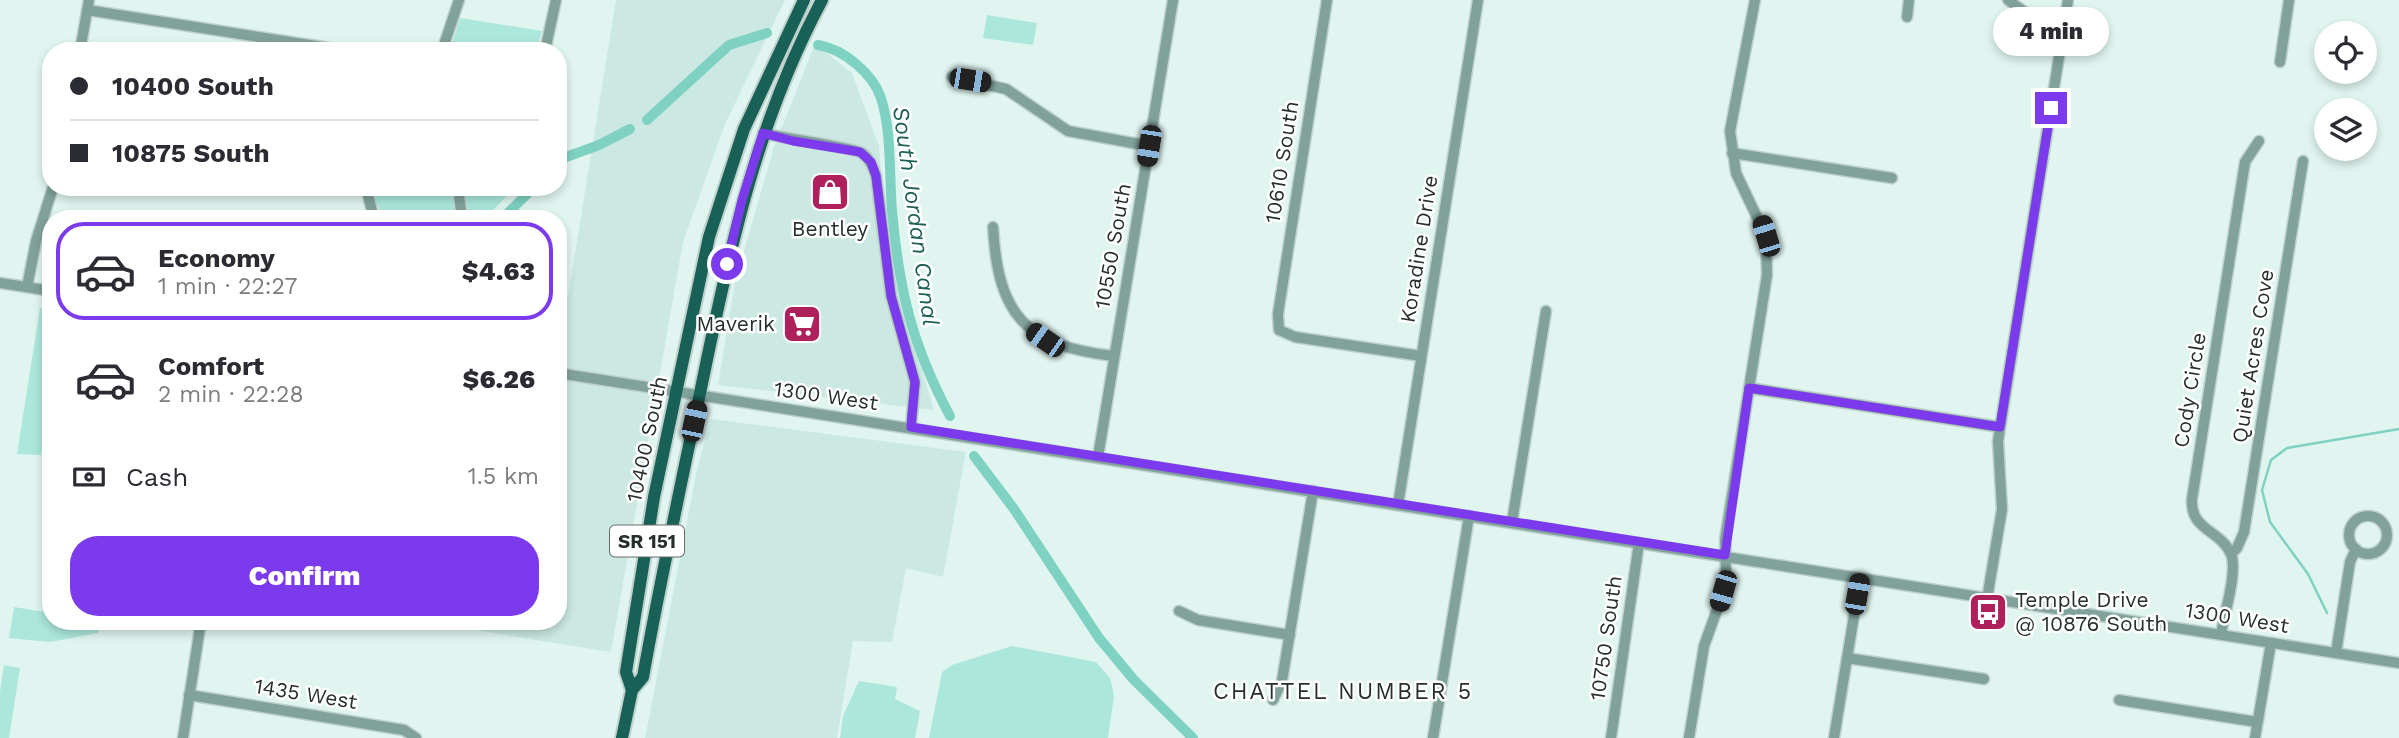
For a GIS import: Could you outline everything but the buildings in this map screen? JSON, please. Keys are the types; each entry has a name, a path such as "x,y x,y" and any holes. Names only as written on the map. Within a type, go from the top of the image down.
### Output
{"main road":[{"name":"10400 South","path":"763,133 742,200 699,396 643,677 632,690 625,672 650,522 709,237 744,129 804,0"},
{"name":"SR 151","path":"763,133 794,56 822,0"},
{"name":"SR 151","path":"622,738 632,690"}],"street":[{"path":"445,42 459,0"},
{"path":"547,42 556,0"},
{"name":"10550 South","path":"1098,457 1172,0"},
{"name":"10610 South","path":"1327,0 1278,314 1279,330 1296,337 1421,356"},
{"name":"Koradine Drive","path":"1398,505 1478,0"},
{"path":"1689,738 1703,646 1723,591 1725,555 1768,255 1761,220 1736,173 1732,153 1732,116 1755,0"},
{"path":"1906,17 1909,0"},
{"path":"2008,0 2026,13 2064,28"},
{"path":"1987,599 2002,509 1998,455 2000,427 2068,0"},
{"path":"2280,62 2289,0"},
{"path":"82,42 88,5 295,42"},
{"path":"952,77 1006,89 1068,131 1149,146"},
{"path":"763,133 860,152 871,162 877,180 891,296 915,382 911,427"},
{"name":"Cody Circle","path":"2231,554 2218,538 2197,523 2192,499 2245,162 2259,141"},
{"path":"1732,153 1892,178"},
{"name":"Quiet Acres Cove","path":"2231,554 2237,548 2244,532 2303,161"},
{"path":"27,287 42,222"},
{"path":"993,228 1001,283 1021,321 1045,340 1060,347 1114,356"},
{"path":"0,283 42,290"},
{"path":"1512,522 1546,312"},
{"name":"1300 West","path":"567,375 2399,663"},
{"path":"1749,388 2000,427"},
{"path":"1273,700 1282,681 1313,491"},
{"path":"1433,738 1469,516"},
{"name":"10750 South","path":"1611,738 1640,543"},
{"path":"2336,653 2350,562 2356,550"},
{"path":"2221,634 2232,569 2231,554"},
{"path":"1834,738 1860,579"},
{"path":"1179,611 1198,620 1290,635"},
{"path":"183,738 200,630"},
{"path":"2255,738 2271,643"},
{"path":"1847,658 1984,679"},
{"name":"1435 West","path":"190,695 404,730 415,736"},
{"path":"2119,701 2258,722"}],"shaded area":[{"path":"616,0 785,0 725,124 683,242 611,652 474,630 567,630 568,297"},
{"path":"815,44 852,73 879,146 887,253 934,410 718,385 735,282 774,147"},
{"path":"711,419 966,452 943,577 906,568 892,642 853,641 837,738 645,738 697,470"}],"green space":[{"path":"987,15 1037,23 1033,45 983,38"},
{"path":"460,18 542,31 539,42 453,42"},
{"path":"373,196 507,196 493,210 380,210"},
{"path":"40,308 42,308 41,455 17,454"},
{"path":"14,607 42,612 42,630 98,630 98,633 50,642 9,638"},
{"path":"1012,646 1096,662 1110,678 1114,696 1108,738 929,738 942,672 952,665"},
{"path":"4,665 20,668 9,738 0,738 0,692"},
{"path":"859,681 897,687 895,699 920,711 915,738 840,738 843,716"}],"waterway":[{"name":"South Jordan Canal","path":"647,120 729,45 767,33"},
{"name":"South Jordan Canal","path":"818,45 828,47 856,64 871,80 881,98 887,125 892,211 903,292 926,365 950,416"},
{"name":"South Jordan Canal","path":"567,157 599,145 630,129"},
{"name":"South Jordan Canal","path":"511,210 525,196"},
{"path":"2327,613 2308,574 2270,522 2262,490 2271,460 2287,448 2399,429"},
{"name":"South Jordan Canal","path":"974,456 1014,509 1099,638 1134,680 1193,738"}],"place":[{"name":"Bentley","path":"830,192"},
{"name":"Maverik","path":"802,324"},
{"name":"Temple Drive @ 10876 South","path":"1988,612"}],"district":[{"name":"CHATTEL NUMBER 5","path":"1343,691"}],"route":[{"path":"727,264 742,200 763,133 860,152 871,162 876,176 891,296 915,382 911,427 1725,555 1725,540 1749,388 2000,427 2051,108"}]}
